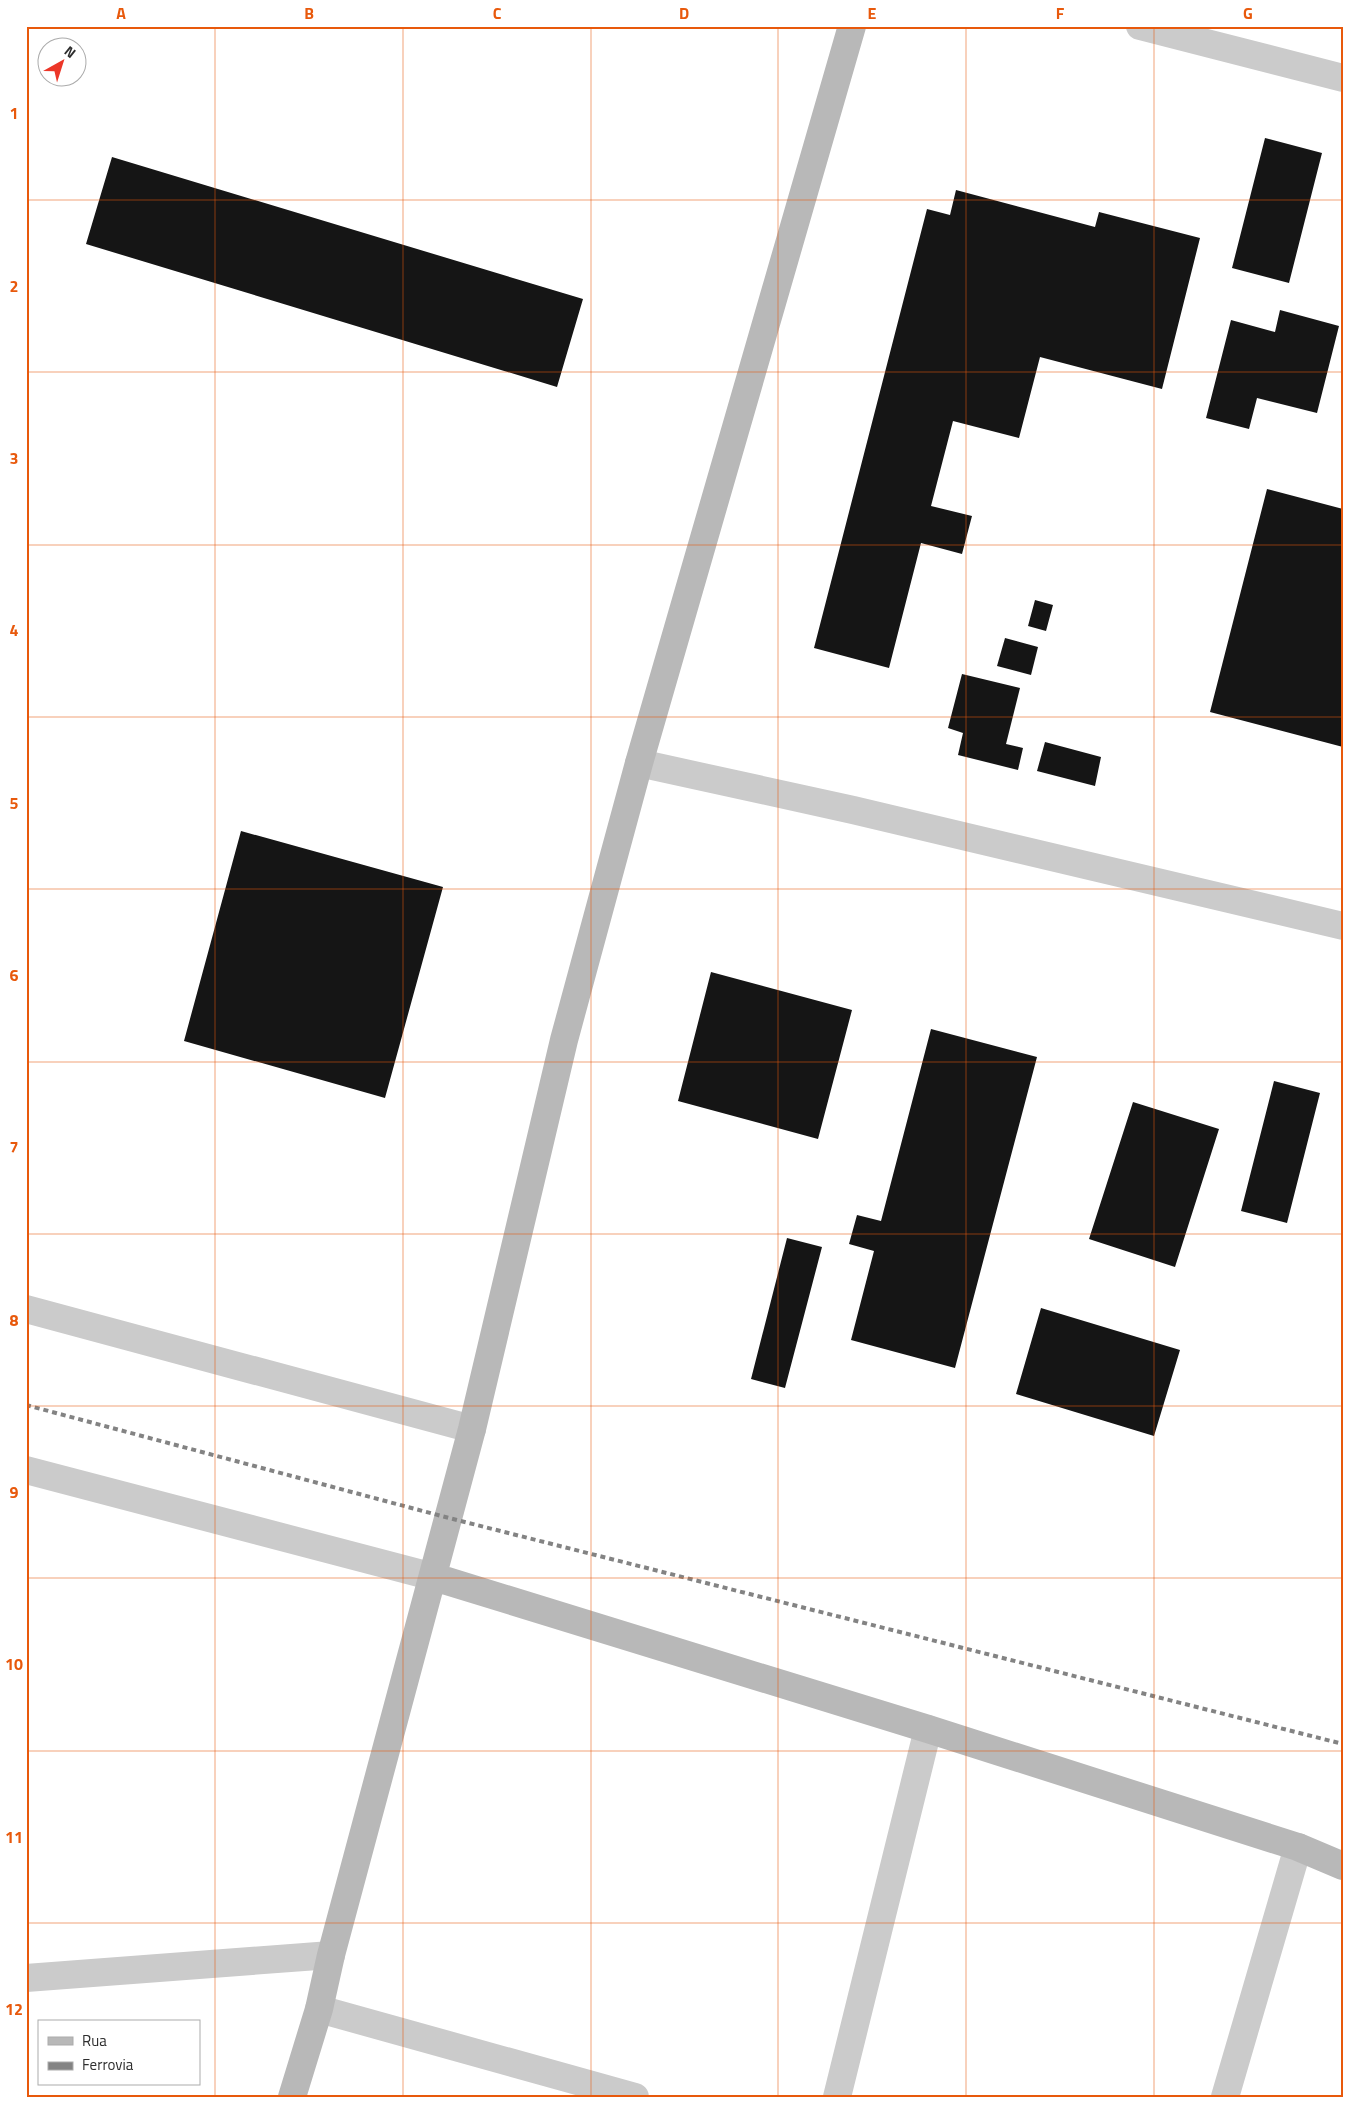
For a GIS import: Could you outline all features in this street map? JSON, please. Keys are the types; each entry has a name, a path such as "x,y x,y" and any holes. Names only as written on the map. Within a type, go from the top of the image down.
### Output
{"street":[{"path":"292,2097 319,2009 331,1955 434,1577 441,1543 472,1429 564,1040 639,763 852,26"},
{"path":"1140,26 1343,78"},
{"path":"639,763 853,810 1343,926"},
{"path":"26,1309 472,1429"},
{"path":"26,1470 434,1577 928,1729 1298,1848 1343,1866"},
{"path":"837,2097 928,1729"},
{"path":"1225,2097 1298,1848"},
{"path":"26,1978 331,1955"},
{"path":"319,2009 635,2097"}],"building":[{"path":"1265,138 1322,153 1289,283 1232,268"},
{"path":"112,157 583,299 557,387 86,244"},
{"path":"956,190 1095,227 1099,212 1200,238 1162,389 1040,357 1019,438 953,421 931,506 972,516 962,554 921,543 889,668 814,648 927,209 950,215"},
{"path":"1280,310 1339,326 1317,413 1257,398 1249,429 1206,418 1231,320 1275,332"},
{"path":"1267,489 1343,509 1343,747 1210,712"},
{"path":"1035,600 1053,605 1046,631 1028,626"},
{"path":"1005,638 1038,647 1031,675 997,666"},
{"path":"962,674 1020,688 1006,744 1023,748 1018,770 958,755 963,733 948,728"},
{"path":"1045,742 1101,757 1095,786 1037,771"},
{"path":"241,831 443,887 385,1098 184,1041"},
{"path":"711,972 852,1010 818,1139 678,1101"},
{"path":"931,1029 1037,1057 955,1368 851,1340 874,1251 849,1244 857,1215 881,1221"},
{"path":"1274,1081 1320,1093 1287,1223 1241,1211"},
{"path":"1133,1102 1219,1129 1175,1267 1089,1239"},
{"path":"787,1238 822,1247 785,1388 751,1379"},
{"path":"1041,1308 1180,1350 1154,1436 1016,1394"}],"railway":[{"path":"26,1405 449,1518 1343,1744"}]}
